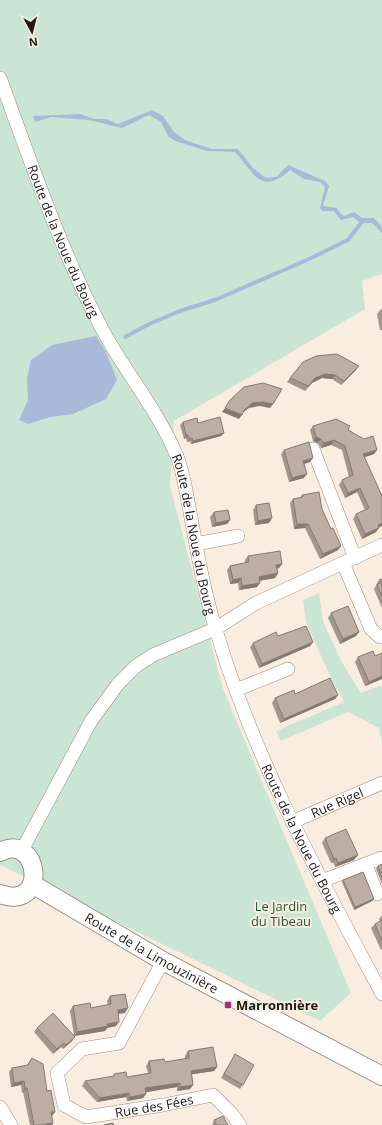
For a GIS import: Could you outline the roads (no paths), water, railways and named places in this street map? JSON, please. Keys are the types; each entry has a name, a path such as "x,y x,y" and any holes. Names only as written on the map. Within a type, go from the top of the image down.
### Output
{"street":[{"name":"Route de la Noue du Bourg","path":"0,78 28,156 80,284 103,331 164,428 177,456 215,629 236,690 274,786 382,994"},
{"path":"313,449 356,558"},
{"path":"196,544 238,536"},
{"path":"21,852 91,722 118,684 136,666 153,655 215,629 256,603 382,545"},
{"path":"343,563 371,629 380,637"},
{"path":"236,690 288,669"},
{"name":"Rue Rigel","path":"292,822 382,783"},
{"path":"0,852 12,850 21,852 29,857 34,866 35,875 32,884 22,894 7,897 0,894"},
{"path":"322,881 381,858"},
{"path":"366,865 378,894"},
{"name":"Route de la Limouzinière","path":"32,884 163,961 381,1073"},
{"name":"Rue des Fées","path":"163,961 120,1042 82,1049 57,1073 64,1105 86,1117 163,1105 213,1095 232,1114 240,1125"},
{"path":"0,1107 10,1125"}],"water":[{"path":"152,110 163,116 174,132 185,140 212,149 238,149 253,168 266,178 276,177 288,165 325,181 329,186 323,206 337,208 344,216 354,212 362,218 374,218 382,227 382,233 372,223 361,223 353,217 341,220 334,211 322,211 320,208 325,187 320,182 304,179 290,170 280,178 265,182 254,174 235,152 207,151 175,141 168,136 161,122 149,115 122,128 89,120 51,117 35,122 33,116 80,114 94,119 106,119 118,124"},
{"path":"96,336 106,352 117,380 106,399 73,414 50,417 28,424 19,420 28,400 27,378 31,360 52,345"}],"waterway":[{"path":"125,337 149,324 180,311 215,300 307,260 348,240 361,223"}],"place":[{"name":"Marronnière","path":"228,1005"}],"park label":[{"name":"Le Jardin du Tibeau","path":"281,914"}]}
